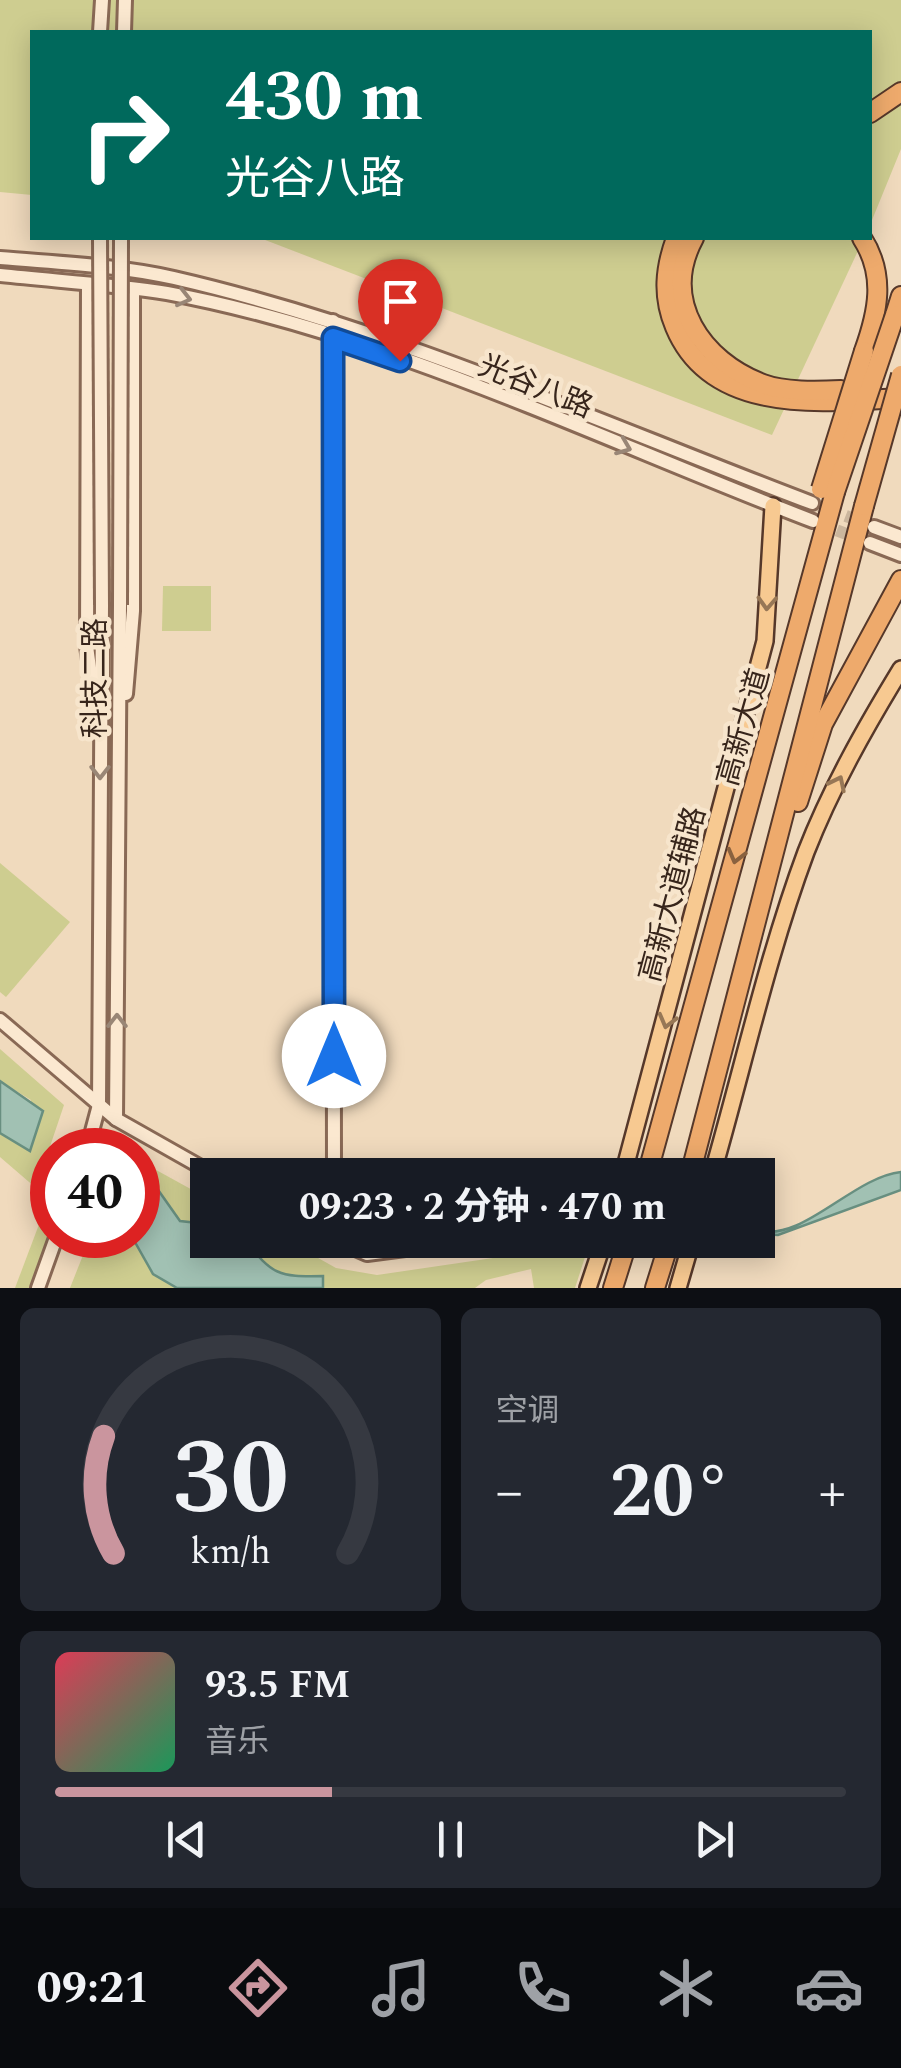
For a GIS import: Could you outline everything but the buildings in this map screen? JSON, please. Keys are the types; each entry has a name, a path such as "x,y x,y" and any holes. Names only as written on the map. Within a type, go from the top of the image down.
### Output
{"highway":[{"path":"872,111 901,92"},
{"path":"675,240 666,265 666,292 682,343 699,366 747,392 779,400 901,398"},
{"path":"693,240 685,255 683,306 696,337 724,366 767,386 827,391 901,388"},
{"path":"822,494 876,317 878,286 874,262 863,240"},
{"path":"822,494 898,306"},
{"name":"高新大道","path":"695,1158 901,374"},
{"name":"高新大道","path":"653,1158 798,634 822,494"},
{"path":"737,1004 823,724 901,580"},
{"path":"765,751 797,760"},
{"path":"613,1288 622,1258"},
{"path":"654,1288 664,1258"}],"main road":[{"name":"高新大道辅路","path":"629,1158 765,641 772,506"},
{"path":"717,1158 808,849 862,734 901,670"},
{"path":"646,1100 690,1021"},
{"path":"588,1288 598,1258"}],"street":[{"path":"100,30 102,0"},
{"path":"124,30 125,0"},
{"name":"科技二路","path":"93,1128 99,1105 100,240"},
{"name":"科技二路","path":"116,1119 122,240"},
{"name":"光谷八路","path":"0,258 170,277 333,321 822,494"},
{"name":"光谷八路","path":"0,275 167,294 333,338 434,372 813,521"},
{"path":"88,285 87,646 100,732"},
{"path":"120,731 132,640 132,290"},
{"path":"333,321 334,1158"},
{"path":"874,527 901,537"},
{"path":"870,543 901,555"},
{"path":"0,1020 116,1119 190,1160"},
{"path":"38,1288 49,1258"}],"shaded area":[{"path":"0,0 901,0 901,149 872,220 872,30 30,30 30,195 0,192"},
{"path":"265,240 863,240 772,435"},
{"path":"163,586 211,586 211,631 162,631"},
{"path":"0,863 70,922 6,997 0,992"},
{"path":"0,1049 64,1105 56,1128 30,1128 31,1100 0,1081"},
{"path":"0,1081 43,1111 37,1128 30,1128 30,1151 0,1133"},
{"path":"0,1133 30,1151 30,1183 0,1157"},
{"path":"160,1172 190,1189 190,1222 180,1221 160,1193"},
{"path":"901,1172 901,1190 775,1235 775,1231 810,1219 883,1176"},
{"path":"160,1193 180,1221 190,1222 190,1258 260,1258 278,1272 323,1276 323,1288 177,1288 153,1274 144,1258 160,1258"},
{"path":"30,1248 30,1258 40,1258 29,1288 15,1288"},
{"path":"82,1258 144,1258 153,1274 177,1288 70,1288"},
{"path":"260,1258 318,1258 336,1268 377,1275 494,1258 585,1258 575,1288 534,1288 531,1269 486,1280 475,1288 323,1288 323,1276 277,1272"}],"tunnel":[{"path":"812,503 867,524"},
{"path":"820,524 862,540"}],"route":[{"path":"334,1056 333,338 400,361"}]}
